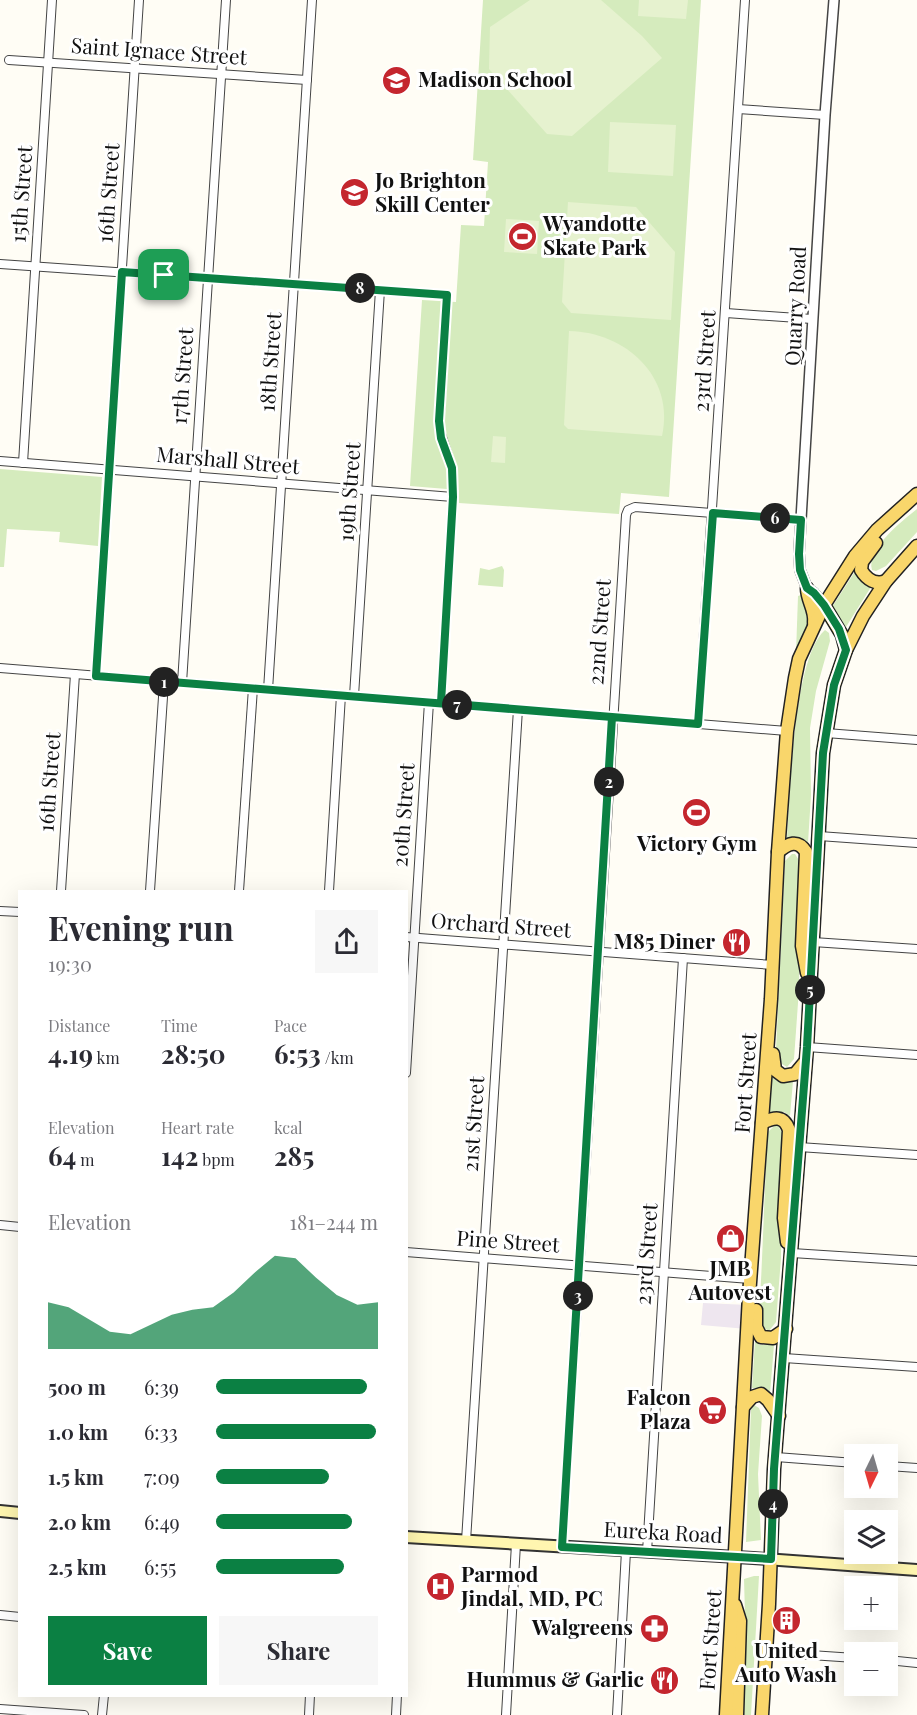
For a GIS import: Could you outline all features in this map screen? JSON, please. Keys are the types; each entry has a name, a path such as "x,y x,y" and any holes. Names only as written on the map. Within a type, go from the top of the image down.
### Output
{"main road":[{"name":"Fort Street","path":"726,1715 750,1279 773,966 778,852 788,730 799,659 824,605 855,555 877,530 917,494"},
{"path":"886,580 880,583 868,579 861,570 862,562 886,532 917,504"},
{"path":"762,1715 776,1457 807,1047 826,733 834,685 846,650 863,616 886,580 917,546"},
{"path":"807,588 807,595 814,611 814,627"},
{"path":"824,605 842,635 846,650"},
{"path":"778,852 789,844 795,843 801,845 806,852 802,946 810,992"},
{"path":"774,933 778,961 773,1066 779,1074 788,1076 800,1070 806,1060"},
{"path":"762,1123 772,1118 780,1118 787,1124 789,1130 784,1218 790,1270"},
{"path":"756,1204 761,1239 756,1328 761,1337 769,1339 778,1336 786,1329"},
{"path":"743,1407 752,1397 761,1394 779,1416"},
{"path":"0,1511 18,1513"},
{"name":"Eureka Road","path":"408,1537 917,1570"},
{"path":"732,1598 740,1621 737,1715"}],"street":[{"name":"15th Street","path":"23,463 52,0"},
{"name":"16th Street","path":"96,676 139,0"},
{"name":"17th Street","path":"182,683 226,0"},
{"name":"18th Street","path":"268,690 312,0"},
{"name":"23rd Street","path":"698,724 745,0"},
{"name":"Quarry Road","path":"807,588 800,570 801,520 834,0"},
{"name":"Saint Ignace Street","path":"9,60 308,80"},
{"path":"738,109 825,115"},
{"path":"0,264 447,295 439,421 441,438 452,468 453,497 441,703"},
{"name":"19th Street","path":"354,696 380,290"},
{"path":"726,312 812,319"},
{"name":"Marshall Street","path":"0,461 453,497"},
{"name":"22nd Street","path":"562,1547 626,515 628,510 635,507 713,513"},
{"path":"713,513 801,520"},
{"path":"807,588 824,605"},
{"path":"0,668 788,730"},
{"name":"16th Street","path":"62,890 75,674"},
{"path":"150,890 164,682"},
{"path":"239,890 253,688"},
{"path":"329,890 341,695"},
{"name":"20th Street","path":"408,1019 411,938 429,702"},
{"name":"21st Street","path":"466,1541 518,709"},
{"path":"826,733 917,740"},
{"path":"819,837 917,843"},
{"path":"0,911 18,912"},
{"name":"Orchard Street","path":"411,938 773,966"},
{"path":"813,942 917,949"},
{"name":"23rd Street","path":"647,1552 684,958"},
{"path":"807,1047 917,1054"},
{"path":"799,1147 917,1155"},
{"path":"0,1225 18,1227"},
{"name":"Pine Street","path":"408,1252 750,1279"},
{"path":"792,1253 917,1261"},
{"path":"784,1358 917,1367"},
{"path":"776,1457 844,1462"},
{"path":"898,1467 917,1468"},
{"path":"506,1715 516,1544"},
{"path":"617,1715 627,1551"},
{"path":"0,1615 18,1617"},
{"path":"766,1652 844,1657"},
{"path":"898,1661 917,1663"},
{"path":"102,1715 104,1697"},
{"path":"309,1715 310,1697"},
{"path":"396,1715 397,1697"},
{"path":"0,1709 84,1715"}],"shaded area":[{"path":"703,1303 749,1305 747,1329 701,1325"}],"green space":[{"path":"483,0 701,0 669,497 621,493 619,514 459,503 459,490 410,486 422,300 456,302 461,225 484,226 488,162 473,160"},
{"path":"530,0 601,0 642,36 662,58 572,136 547,134 489,69 490,27"},
{"path":"639,0 688,0 686,19 638,16"},
{"path":"610,122 676,125 673,176 608,172"},
{"path":"568,202 636,207 675,252 671,320 571,313 562,302"},
{"name":"Wyandotte Skate Park","path":"506,219 539,221 537,254 504,252"},
{"path":"569,331 590,333 609,339 641,361 653,377 661,394 664,414 662,436 568,429 564,425"},
{"path":"493,436 506,437 505,463 491,462"},
{"path":"0,469 102,477 98,546 59,542 60,532 7,529 4,567 0,567"},
{"path":"917,509 917,532 886,566 876,571 872,570 874,553 887,536"},
{"path":"502,566 504,570 503,587 478,585 480,568 489,570"},
{"path":"856,570 871,587 846,627 832,607"},
{"path":"798,596 804,596 810,619 796,653"},
{"path":"825,630 829,633 830,641 816,691 810,728 811,795 808,843 802,840 787,839 792,760 795,728 806,668 814,645"},
{"path":"795,854 800,862 799,989 794,1059 787,1067 782,1064 776,1050 785,861"},
{"path":"772,1077 777,1081 793,1081 790,1116 784,1112 769,1112"},
{"path":"774,1126 778,1126 783,1134 781,1258 776,1322 769,1331 764,1328 759,1316 768,1132"},
{"path":"755,1341 760,1345 774,1345 770,1393 765,1389 752,1388"},
{"path":"754,1405 759,1408 762,1416 758,1474 761,1540 746,1542 751,1409"},
{"path":"759,1576 751,1715 742,1715 746,1650 744,1579"}],"place":[{"name":"Madison School","path":"397,80"},
{"name":"Jo Brighton Skill Center","path":"354,193"},
{"name":"Wyandotte Skate Park","path":"522,236"},
{"name":"Victory Gym","path":"697,813"},
{"name":"M85 Diner","path":"736,942"},
{"name":"JMB Autovest","path":"730,1238"},
{"name":"Falcon Plaza","path":"712,1410"},
{"name":"Parmod Jindal, MD, PC","path":"440,1587"},
{"name":"United Auto Wash","path":"786,1620"},
{"name":"Walgreens","path":"654,1628"},
{"name":"Hummus & Garlic","path":"665,1680"}],"route":[{"path":"122,272 164,275 447,295 439,428 452,468 453,497 441,703 698,724 713,513 801,520 800,570 807,588 824,605 839,629 846,650 834,685 823,753 807,1047 774,1469 771,1559 562,1547 612,717 96,676 122,272"}]}
